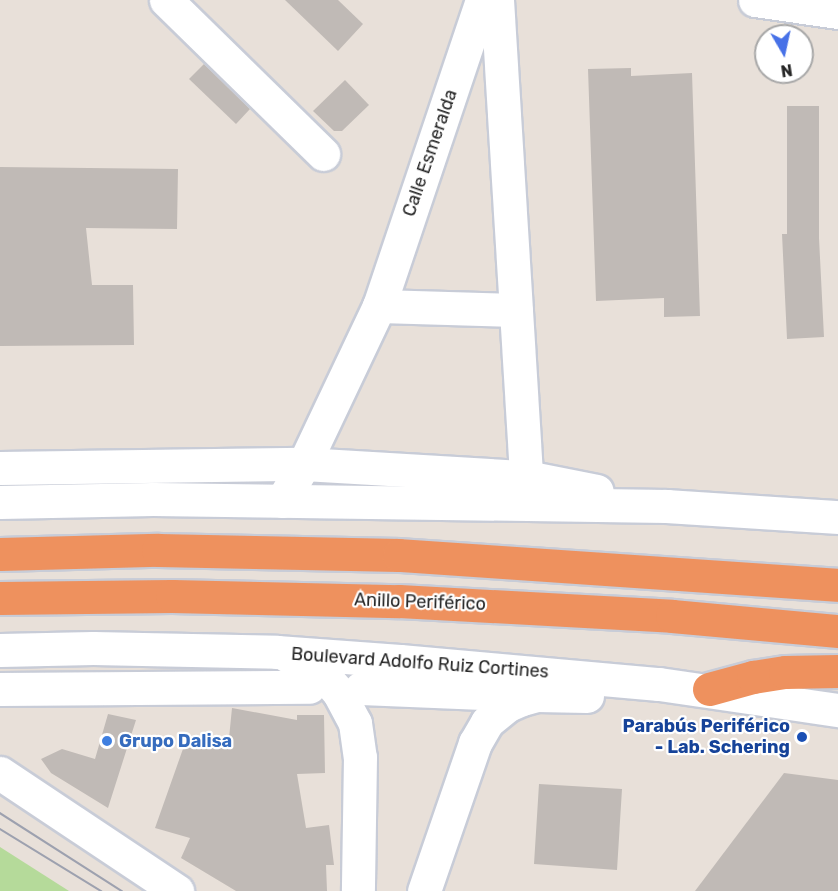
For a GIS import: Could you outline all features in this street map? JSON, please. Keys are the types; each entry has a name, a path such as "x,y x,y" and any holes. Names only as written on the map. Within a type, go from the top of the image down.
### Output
{"highway":[{"path":"0,554 158,550 399,555 838,585"},
{"name":"Anillo Periférico","path":"0,598 172,596 399,601 648,615 838,632"},
{"path":"709,689 753,677 785,672 838,671"}],"main road":[{"path":"166,0 322,154"},
{"name":"Calle Esmeralda","path":"282,501 304,464 379,306 482,0"},
{"path":"497,0 526,477"},
{"path":"754,0 838,12"},
{"path":"379,306 516,310"},
{"path":"0,468 304,464 526,477 667,506"},
{"path":"0,502 153,499 667,506 838,517"},
{"name":"Boulevard Adolfo Ruiz Cortines","path":"0,650 93,648 278,652 709,689 838,710"},
{"path":"278,652 312,667 339,693 355,723 360,757 358,891"},
{"path":"361,688 584,696 659,684"},
{"path":"0,689 309,687"},
{"path":"424,891 480,732 495,713 508,705 537,695"},
{"path":"0,774 177,891"}],"green space":[{"path":"0,847 69,891 0,891"}],"building":[{"path":"285,0 338,0 363,24 338,51"},
{"path":"204,64 250,109 236,124 189,79"},
{"path":"631,68 631,76 692,73 700,316 664,317 664,298 596,301 588,69"},
{"path":"345,80 369,105 342,131 334,131 313,111"},
{"path":"787,106 819,106 819,238 824,337 787,339 782,234 787,234"},
{"path":"0,167 178,169 177,229 86,228 92,285 133,285 134,345 0,346"},
{"path":"232,708 297,720 297,715 324,715 325,773 297,774 306,828 329,825 334,865 326,865 327,891 236,891 181,858 190,838 155,828 184,746 228,748"},
{"path":"108,714 136,720 108,808 51,773 41,759 62,749 95,759"},
{"path":"784,773 838,780 838,891 695,891"},
{"path":"539,784 622,789 617,870 534,864"}],"tram line":[{"path":"0,813 122,891"},
{"path":"0,829 101,891"}],"place":[{"name":"Parabús Periférico - Lab. Schering","path":"802,737"},
{"name":"Grupo Dalisa","path":"107,741"}]}
